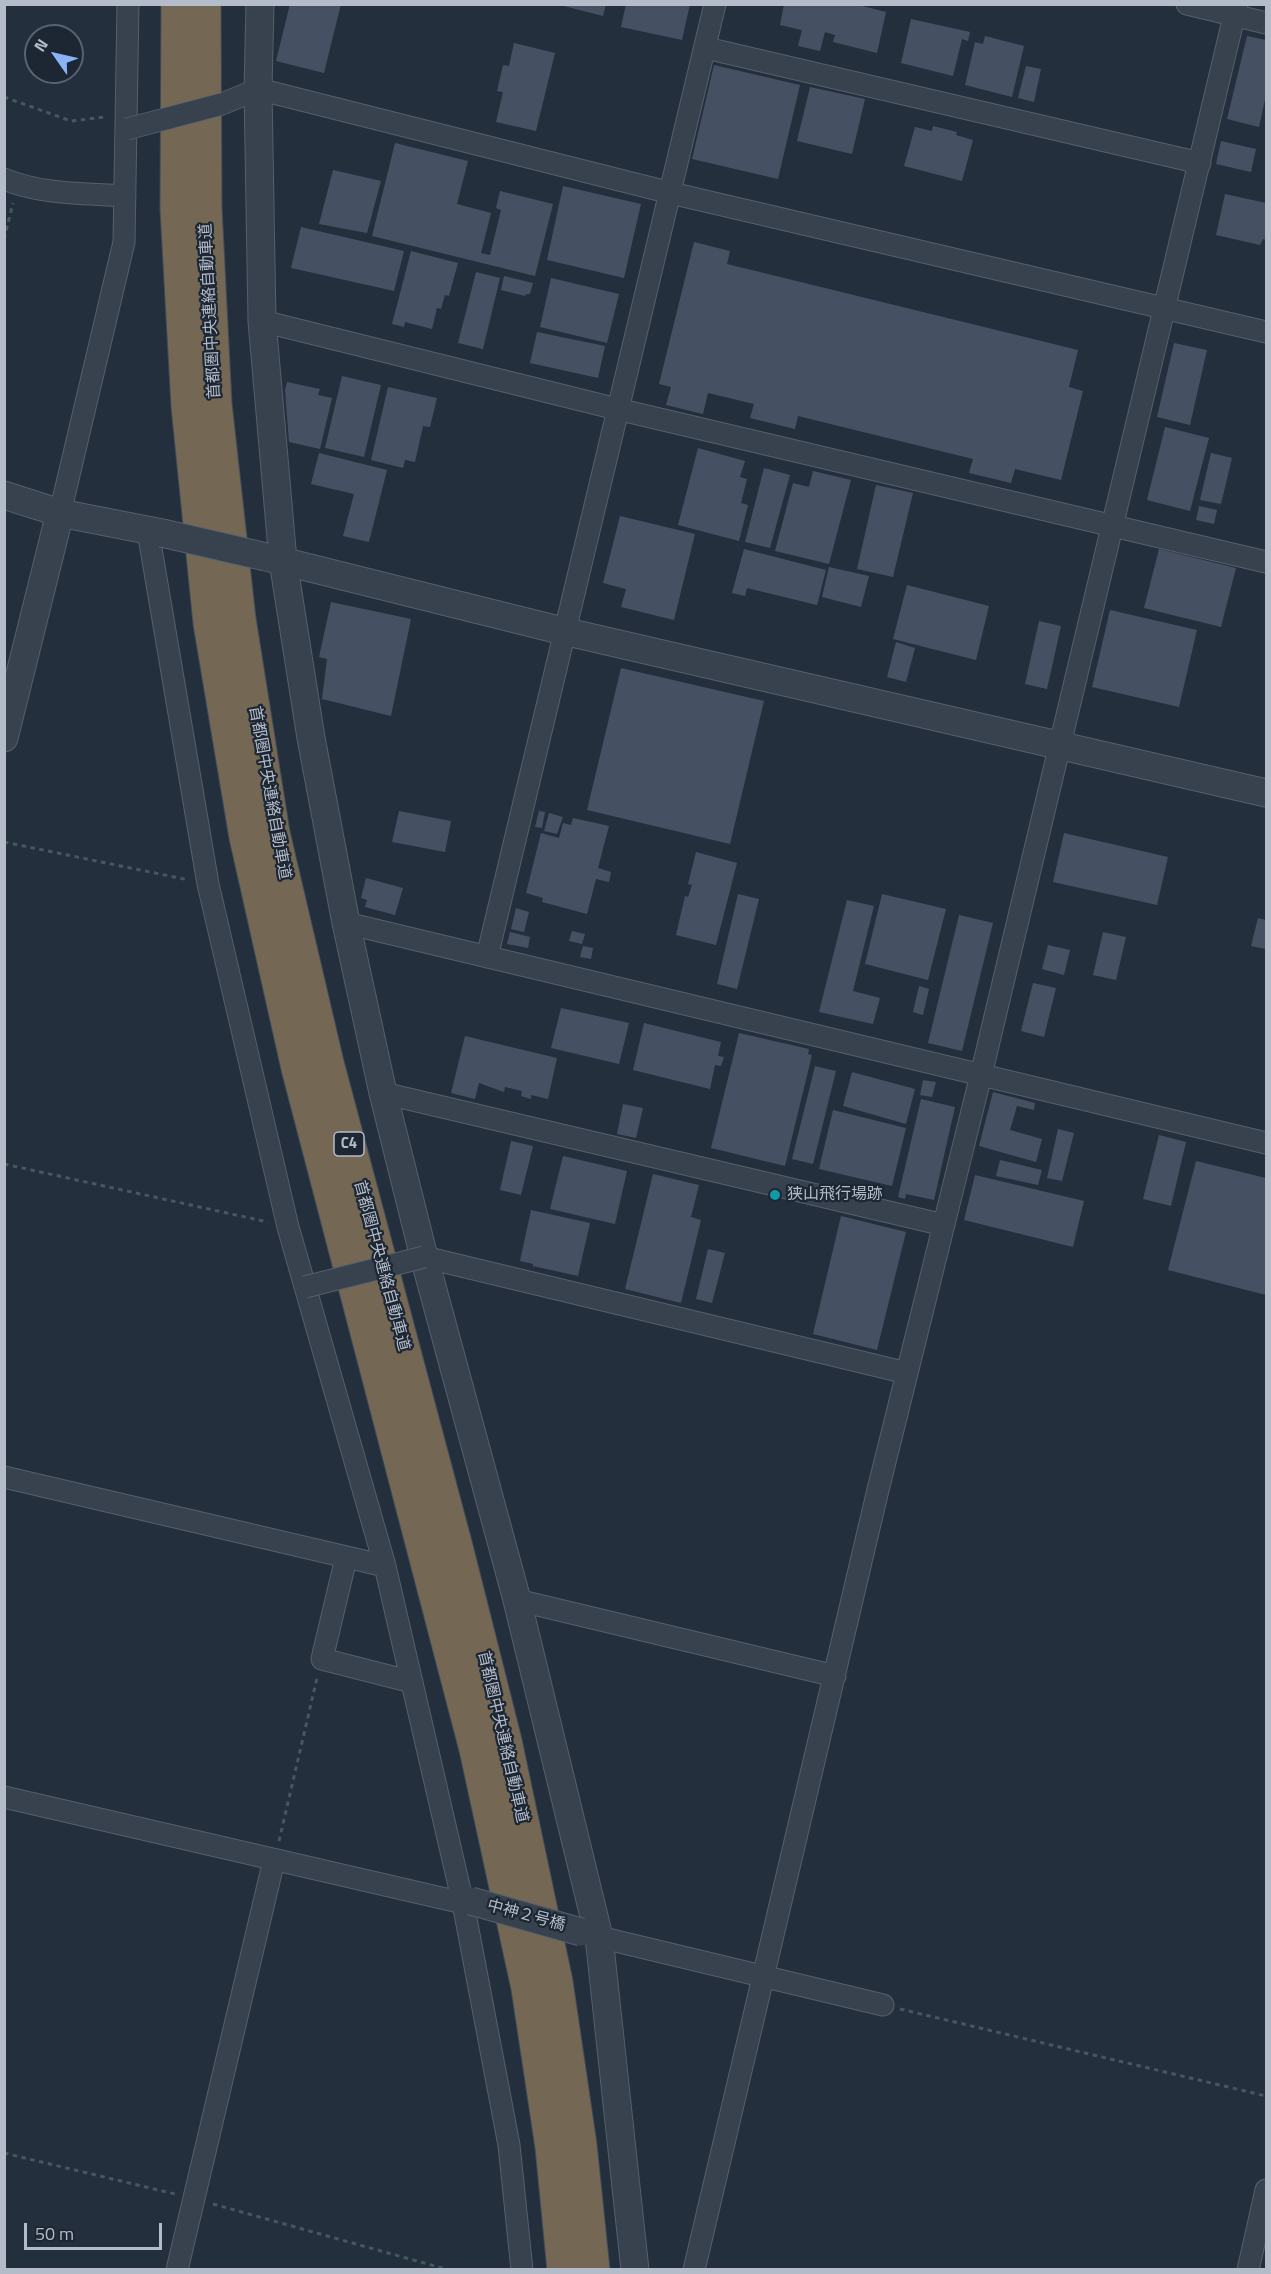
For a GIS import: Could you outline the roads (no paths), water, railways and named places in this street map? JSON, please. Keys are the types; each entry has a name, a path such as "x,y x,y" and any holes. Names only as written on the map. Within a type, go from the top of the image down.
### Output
{"highway":[{"name":"首都圏中央連絡自動車道","path":"178,4 177,209 188,406 210,623 244,826 298,1068 476,1749 528,1988 552,2147 564,2270"},
{"name":"首都圏中央連絡自動車道","path":"204,4 205,208 215,404 238,619 273,833 327,1063 456,1547 505,1741 556,1982 580,2145 593,2270"}],"street":[{"path":"4,738 124,242 128,4"},
{"path":"261,4 258,89 262,321 275,559 346,923 383,1093 424,1257 517,1600 590,1934 635,2270"},
{"path":"487,957 563,631 715,4"},
{"path":"1187,4 1236,10 1266,23"},
{"path":"694,2270 877,1494 981,1075 1236,10"},
{"path":"706,48 1200,163"},
{"path":"127,122 222,104 258,89 671,193 1266,332"},
{"path":"11,181 49,191 125,196"},
{"path":"262,321 617,409 1266,562"},
{"path":"4,495 60,513 275,559 563,631 1266,793"},
{"path":"155,532 208,884 288,1227 386,1566 412,1682 467,1902 509,2145 522,2270"},
{"path":"346,923 1266,1143"},
{"path":"383,1093 944,1225"},
{"path":"305,1287 424,1257 907,1373"},
{"path":"4,1477 386,1566"},
{"path":"346,1557 322,1659 412,1682"},
{"path":"517,1600 835,1676"},
{"path":"4,1797 467,1902"},
{"path":"177,2270 274,1860"},
{"name":"中神２号橋","path":"467,1902 590,1934"},
{"path":"590,1934 883,2005"},
{"path":"1248,2270 1266,2190"}],"place":[{"name":"狭山飛行場跡","path":"775,1195"}]}
